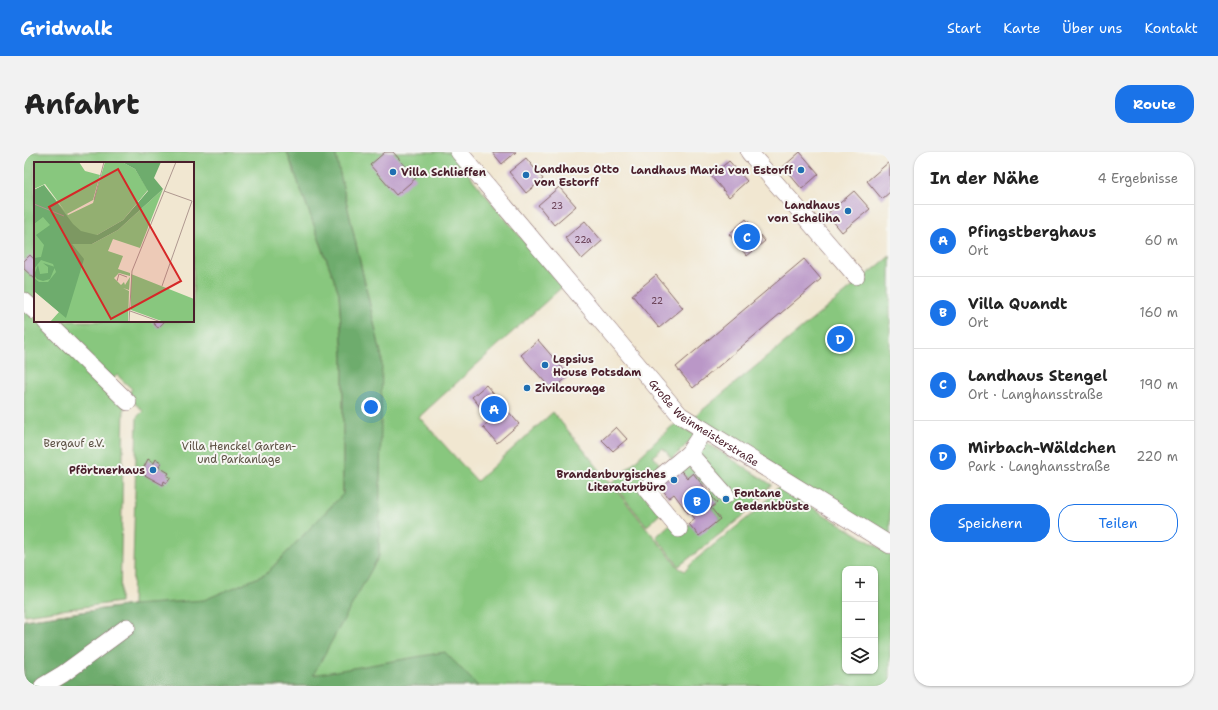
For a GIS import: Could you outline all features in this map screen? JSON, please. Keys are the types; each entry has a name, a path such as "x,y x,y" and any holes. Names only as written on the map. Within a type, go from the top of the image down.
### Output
{"street":[{"name":"Große Weinmeisterstraße","path":"459,152 672,407 689,421 890,545"},
{"path":"749,152 856,276"},
{"path":"24,301 34,310"},
{"path":"46,322 128,402"},
{"path":"679,529 646,489 688,453 704,430"},
{"path":"688,453 726,495"},
{"path":"43,686 63,674 127,627"}],"green space":[{"name":"Villa Henckel Garten- und Parkanlage","path":"24,152 287,152 339,293 343,357 343,494 266,574 313,675 382,358 335,152 450,152 562,287 419,417 477,481 553,412 679,568 685,571 695,560 761,507 778,487 890,554 890,686 24,686 24,620 132,605 137,417 143,411 127,396 132,389 117,375 112,380 52,322 194,322 194,162 34,162 34,305 24,295"},
{"path":"287,152 335,152 382,358 379,556 313,675 445,652 478,686 24,686 24,620 132,605 204,600 266,574 343,494 343,357 339,293"},
{"path":"890,256 890,539 689,421"},
{"name":"Bergauf e.V.","path":"24,307 34,316 34,322 40,322 124,403 120,602 24,615"},
{"path":"676,424 696,435 672,459 663,448 653,456 662,467 638,487 660,514 647,526 612,483"},
{"path":"702,440 772,485 743,516 679,566 656,537 669,525 684,529 689,524 720,519 711,508 708,492 713,489 696,454"},
{"path":"686,461 707,481 702,485 687,478 678,467"}],"building":[{"name":"Villa Schlieffen","path":"385,152 393,152 416,178 396,195 370,165"},
{"path":"492,152 516,152 502,164"},
{"name":"Landhaus Marie von Estorff","path":"800,152 819,174 802,189 783,167"},
{"name":"Landhaus Otto von Estorff","path":"526,158 543,179 526,193 509,172"},
{"path":"729,161 747,181 729,197 711,176"},
{"path":"890,161 890,192 882,199 867,181"},
{"path":"559,187 576,206 554,225 538,205"},
{"name":"Landhaus von Scheliha","path":"854,191 870,209 842,232 827,214"},
{"path":"746,219 765,241 747,256 729,234"},
{"path":"585,221 602,241 582,259 565,238"},
{"path":"30,255 34,259 34,278 24,269 24,261"},
{"path":"804,259 821,279 693,388 676,367"},
{"path":"656,275 683,308 659,328 632,295"},
{"path":"152,322 164,322 158,328"},
{"name":"Lepsius House Potsdam","path":"538,340 569,376 552,390 521,355"},
{"path":"486,385 519,424 497,443 483,427 491,420 472,397"},
{"path":"616,427 627,439 613,451 602,440"},
{"name":"Pförtnerhaus","path":"148,459 154,463 156,459 161,462 159,467 169,473 167,476 171,477 167,483 164,481 163,485 141,473"},
{"path":"678,467 687,478 693,473 717,503 711,508 720,519 699,536 689,524 695,519 690,512 688,513 674,494 669,498 658,484"}],"place":[{"name":"Landhaus Marie von Estorff","path":"801,170"},
{"name":"Villa Schlieffen","path":"393,172"},
{"name":"Landhaus Otto von Estorff","path":"526,175"},
{"name":"Landhaus von Scheliha","path":"848,211"},
{"name":"Landhaus Stengel","path":"747,237"},
{"name":"Mirbach-Wäldchen","path":"840,339"},
{"name":"Lepsius House Potsdam","path":"545,365"},
{"name":"Zivilcourage","path":"527,388"},
{"name":"Pfingstberghaus","path":"494,409"},
{"name":"Pförtnerhaus","path":"153,470"},
{"name":"Brandenburgisches Literaturbüro","path":"674,480"},
{"name":"Fontane Gedenkbüste","path":"726,499"},
{"name":"Villa Quandt","path":"697,501"}]}
